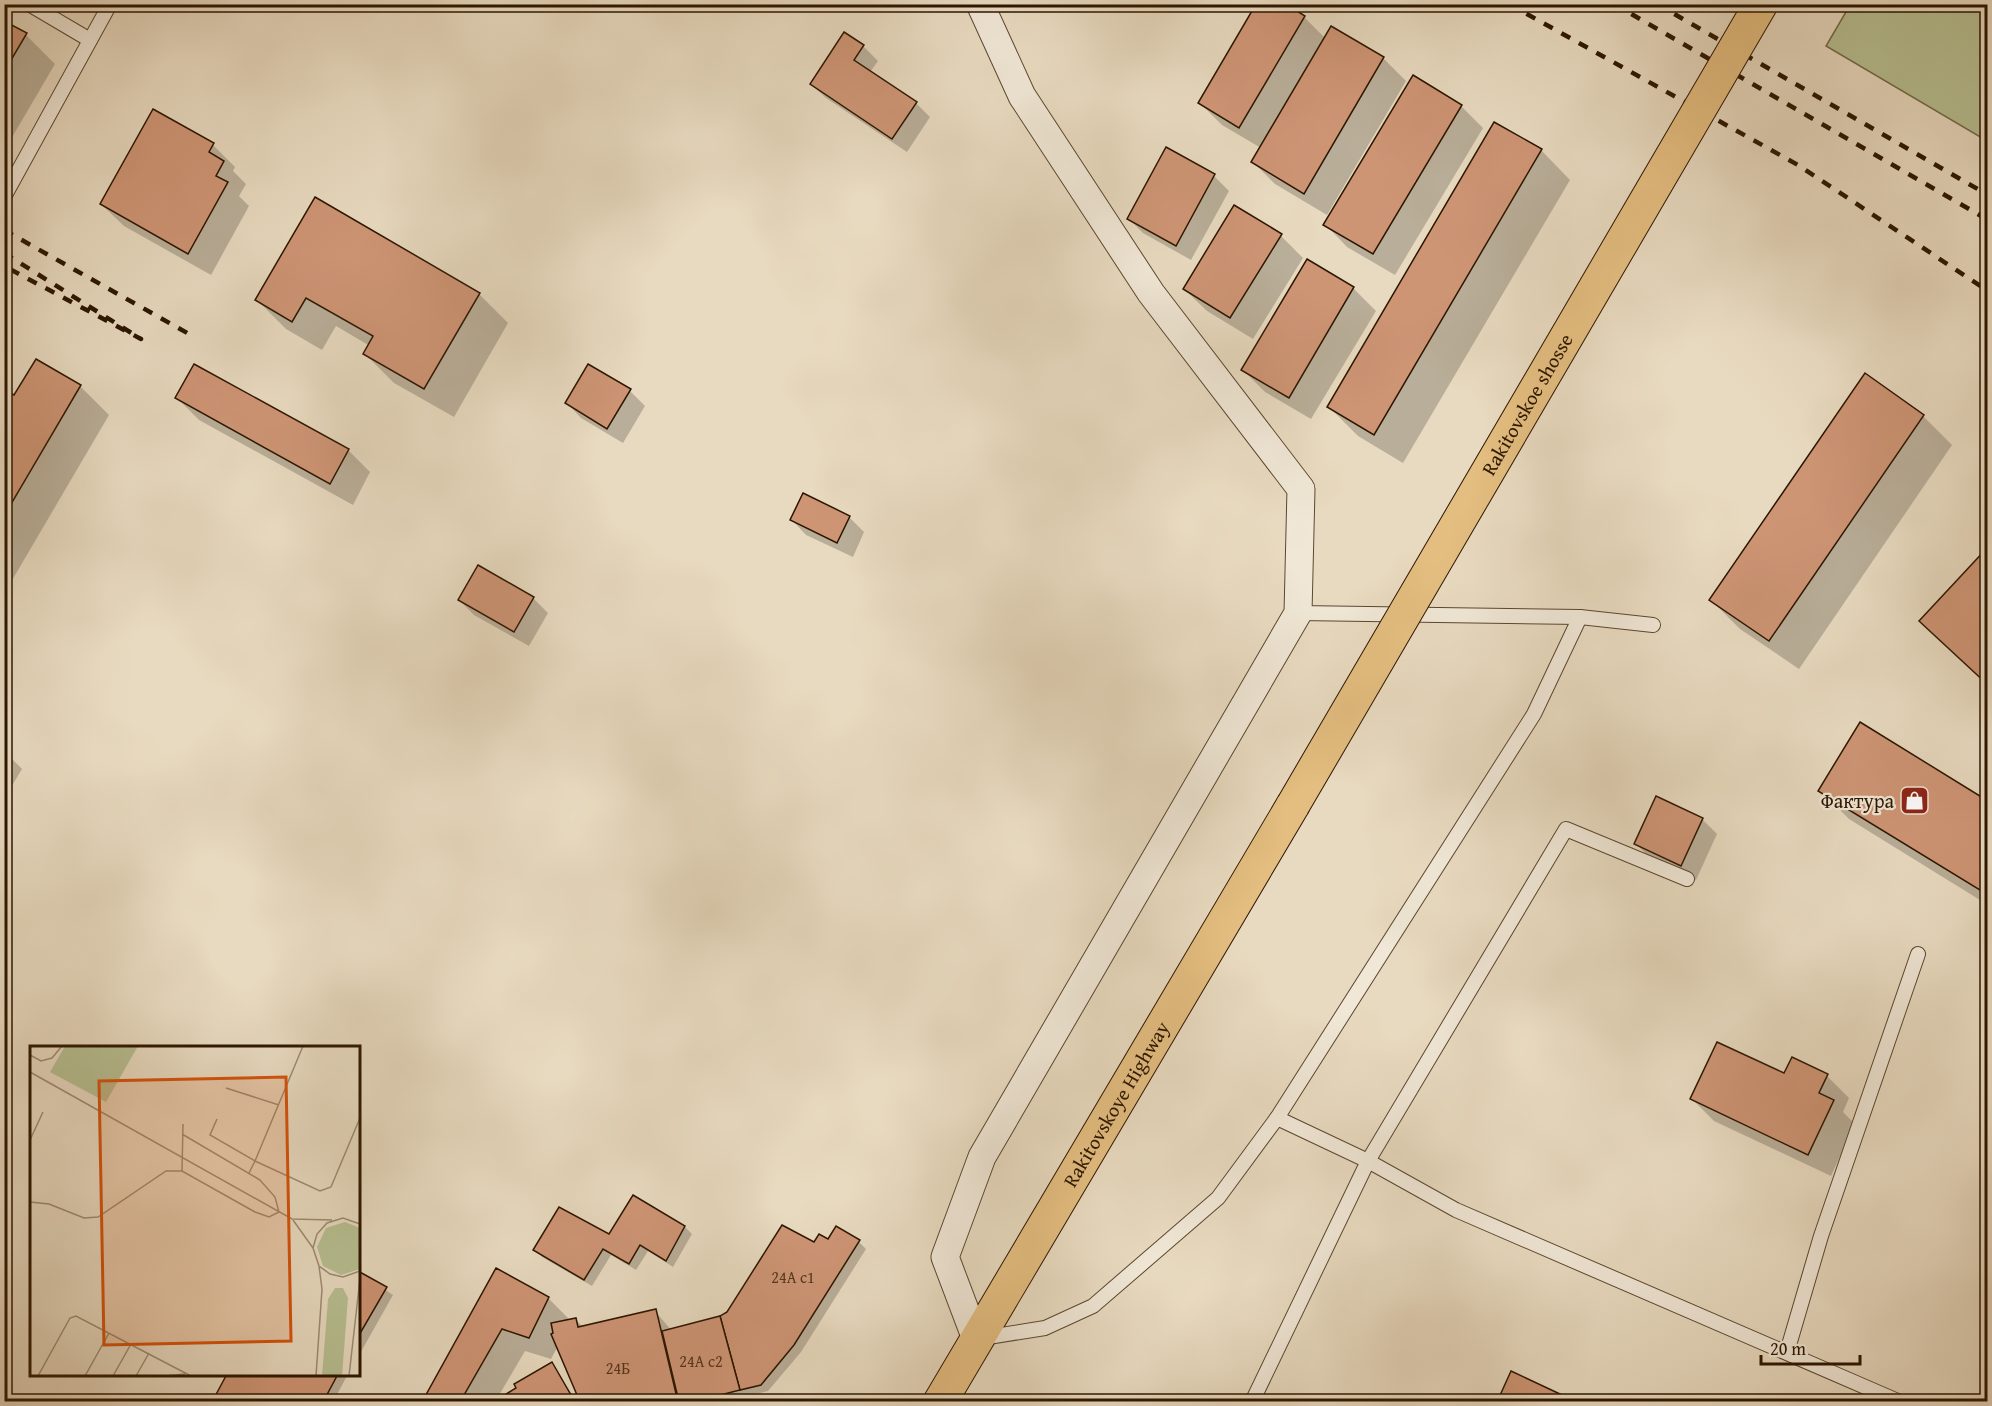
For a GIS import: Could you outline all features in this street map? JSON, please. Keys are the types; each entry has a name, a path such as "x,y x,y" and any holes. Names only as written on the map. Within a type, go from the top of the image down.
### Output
{"main road":[{"name":"Rakitovskoe shosse","path":"1293,805 1761,4"},
{"name":"Rakitovskoye Highway","path":"940,1401 1293,805"}],"street":[{"path":"976,1340 945,1257 982,1157 1298,613 1301,489 1151,293 1022,96 980,4"}],"lane":[{"path":"29,4 90,40"},
{"path":"4,197 110,4"},
{"path":"1298,613 1580,617 1653,625"},
{"path":"976,1340 1045,1328 1093,1306 1218,1198 1277,1118 1534,714 1580,617"},
{"path":"1252,1401 1368,1161 1566,829 1687,879"},
{"path":"1786,1352 1821,1236 1918,954"},
{"path":"1277,1118 1368,1161 1456,1210 1900,1401"}],"green space":[{"path":"1850,5 1987,5 1987,141 1826,46"}],"building":[{"path":"1256,4 1286,4 1305,16 1239,128 1198,103"},
{"path":"4,21 27,33 4,72"},
{"path":"1331,26 1384,57 1304,194 1251,162"},
{"path":"844,32 864,45 854,60 917,102 892,139 810,84"},
{"path":"1413,75 1462,105 1373,254 1323,225"},
{"path":"153,109 214,143 209,152 224,161 216,176 228,182 188,254 100,204"},
{"path":"1494,122 1542,149 1374,435 1327,407"},
{"path":"1166,147 1215,174 1176,246 1127,219"},
{"path":"315,197 480,293 424,389 363,354 373,336 306,298 292,322 255,300"},
{"path":"1234,205 1282,234 1230,318 1183,289"},
{"path":"1307,259 1354,287 1289,398 1241,370"},
{"path":"36,359 81,385 4,516 4,390 14,395"},
{"path":"194,364 349,449 330,484 175,398"},
{"path":"588,364 631,389 607,429 565,403"},
{"path":"1865,373 1924,415 1769,641 1709,600"},
{"path":"803,493 850,516 837,543 790,520"},
{"path":"1988,547 1988,685 1919,621"},
{"path":"478,565 534,597 514,632 458,600"},
{"path":"1860,722 1988,801 1988,895 1818,791"},
{"path":"1656,796 1703,818 1681,866 1634,844"},
{"path":"1717,1042 1784,1073 1792,1057 1828,1074 1819,1093 1834,1100 1808,1155 1690,1099"},
{"path":"633,1195 685,1226 666,1261 640,1245 629,1264 603,1249 584,1280 533,1250 559,1207 609,1234"},
{"path":"782,1225 814,1242 819,1234 828,1239 836,1226 860,1240 794,1345 761,1385 740,1390 720,1316 727,1312"},
{"path":"496,1268 549,1297 529,1338 502,1329 460,1402 422,1402"},
{"path":"360,1272 387,1287 360,1334"},
{"path":"656,1309 678,1402 580,1402 551,1334 553,1333 551,1323 576,1318 578,1327"},
{"path":"720,1316 740,1390 693,1402 679,1402 662,1331"},
{"path":"552,1362 575,1402 493,1402 516,1388 514,1384"},
{"path":"1511,1371 1577,1402 1497,1402"},
{"path":"226,1376 337,1376 323,1402 212,1402"}],"railway":[{"path":"1509,4 1798,165 1988,291"},
{"path":"1614,4 1988,220"},
{"path":"1657,4 1988,195"},
{"path":"4,230 189,334"},
{"path":"4,253 141,339 4,266"}],"place":[{"name":"Фактура","path":"1915,801"}]}
